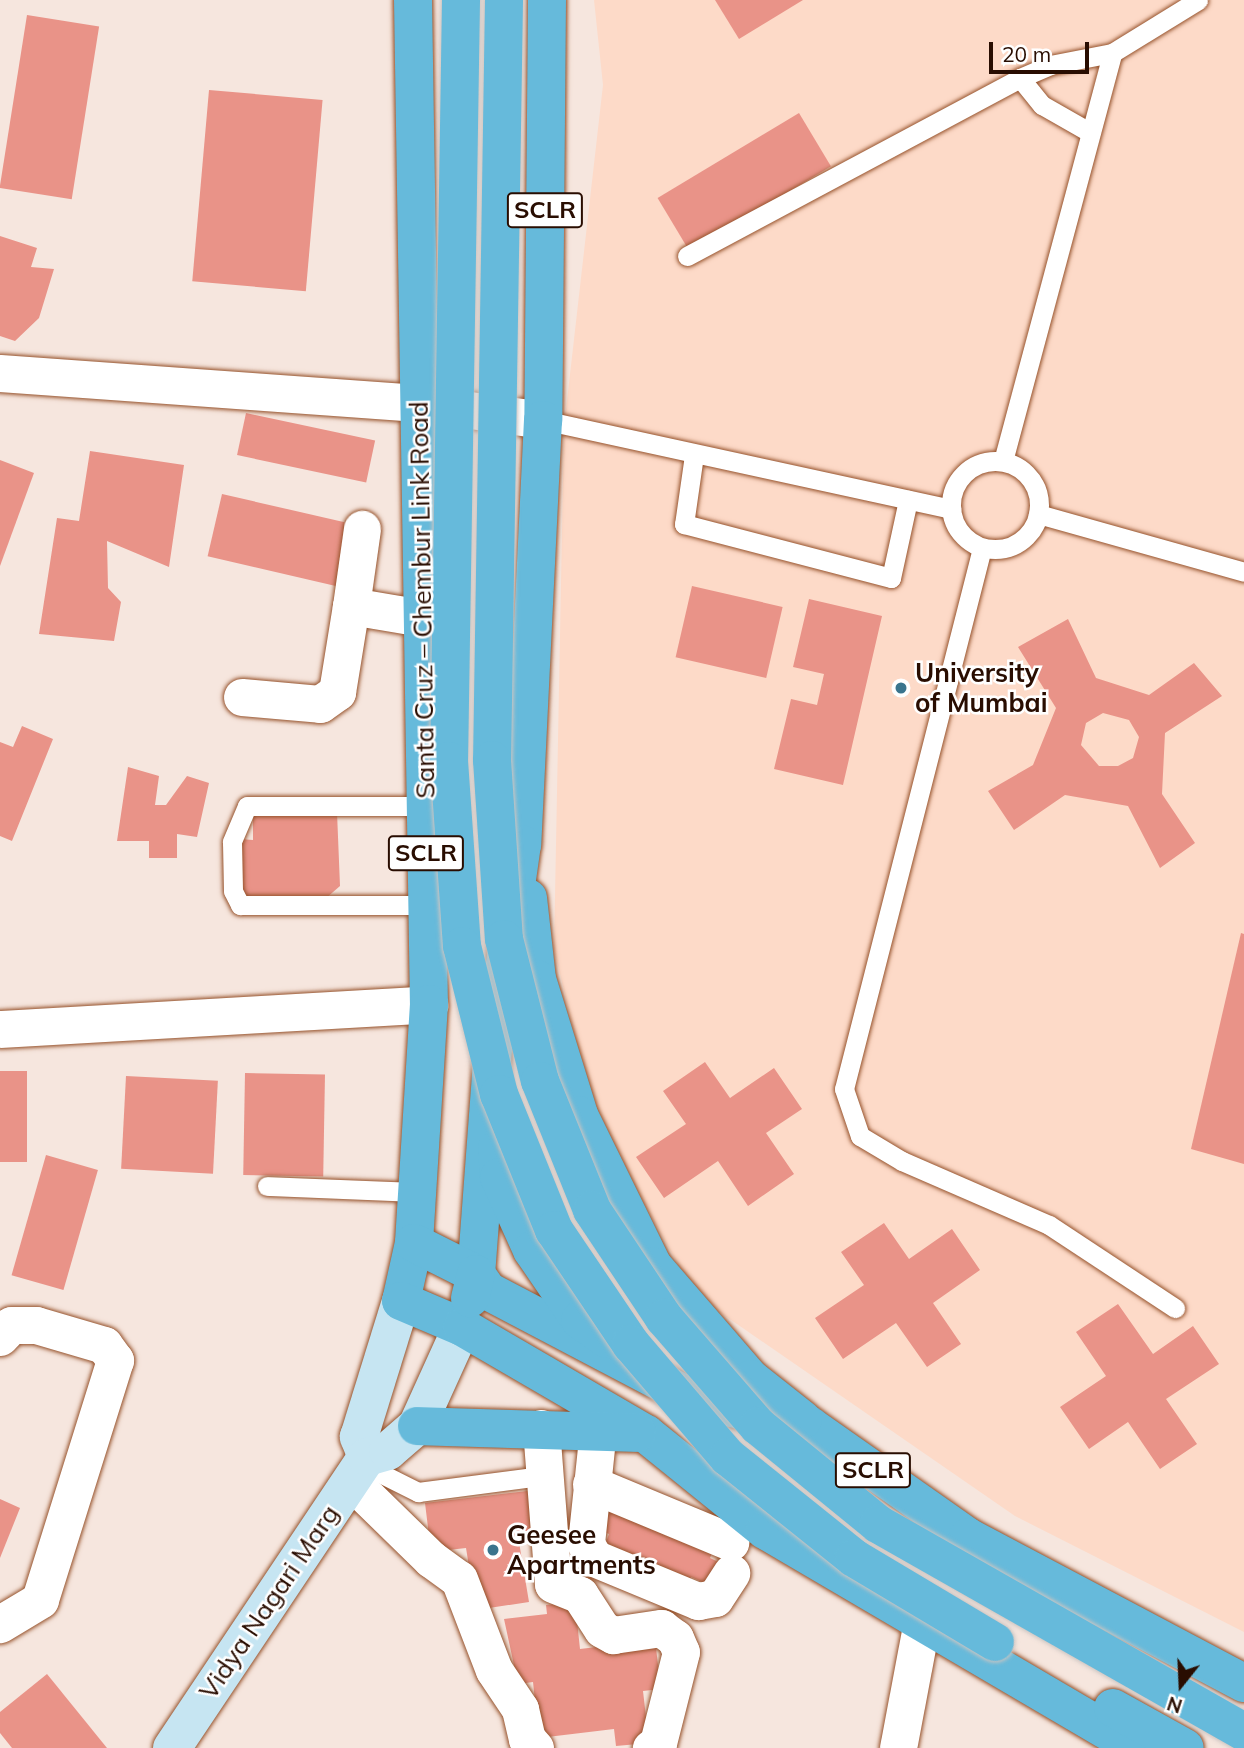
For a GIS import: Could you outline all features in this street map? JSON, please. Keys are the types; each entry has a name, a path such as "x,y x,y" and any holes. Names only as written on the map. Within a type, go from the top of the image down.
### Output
{"highway":[{"name":"Santa Cruz – Chembur Link Road","path":"401,1301 414,1243 419,1192 429,1004 413,0"},
{"path":"461,0 449,761 462,946 499,1094 554,1230 631,1344 728,1457 854,1558 995,1642 1185,1748"},
{"path":"504,0 492,760 502,912 540,1081 592,1210 664,1318 758,1426 868,1516 1244,1732"},
{"name":"SCLR","path":"547,0 543,420 522,844 493,1049 475,1274 488,1291 696,1400 816,1429 968,1537 1244,1683"},
{"path":"522,844 537,979 548,1017 579,1115 653,1266 751,1378 816,1429 742,1548"},
{"path":"493,1049 499,1177 532,1250 580,1320 696,1400"},
{"path":"414,1243 475,1274 462,1327"},
{"path":"401,1301 462,1327 646,1434 742,1548 921,1626 1136,1748"},
{"path":"417,1426 598,1429 646,1434"}],"main road":[{"path":"401,1301 359,1437 360,1467 388,1451 417,1426 462,1327"},
{"name":"Vidya Nagari Marg","path":"172,1748 360,1467"}],"street":[{"path":"0,373 418,402 543,420"},
{"path":"242,697 320,704 337,692 362,529"},
{"path":"351,606 422,618"},
{"path":"0,1029 429,1004"},
{"path":"0,1338 10,1325 36,1325 104,1345 116,1360 40,1600 0,1624"},
{"path":"541,1428 541,1476 553,1584 580,1595 602,1629 613,1635 661,1628 675,1637 681,1652 658,1744 651,1748"},
{"path":"591,1484 742,1548 723,1591 698,1601 594,1558 586,1544 591,1484 598,1429"},
{"path":"360,1467 431,1559 459,1578 494,1670 520,1709 527,1739 535,1748"},
{"path":"898,1748 921,1626"}],"lane":[{"path":"687,256 1020,78 1050,65 1112,53 1198,0"},
{"path":"1003,461 1112,53"},
{"path":"1020,78 1042,105 1091,133"},
{"path":"543,420 951,509"},
{"path":"694,455 684,524 891,578 908,500"},
{"path":"1003,461 1031,480 1038,514 1034,528 1012,547 982,548 958,530 951,509 962,474 974,465 1003,461"},
{"path":"1038,514 1244,572"},
{"path":"982,548 844,1089 860,1136 902,1161 1049,1225 1175,1308"},
{"path":"426,806 247,806 239,817 232,854 233,891 240,905 427,905"},
{"path":"267,1186 419,1192"},
{"path":"360,1467 418,1492 541,1476"}],"shaded area":[{"name":"University of Mumbai","path":"594,0 1244,0 1244,1632 1015,1516 695,1295 593,1111 554,949 564,427 603,85"}],"building":[{"path":"715,0 803,0 739,39"},
{"path":"27,15 99,26 72,199 0,188"},
{"path":"209,90 323,100 306,291 192,281"},
{"path":"799,113 831,166 689,251 658,198"},
{"path":"0,236 37,248 31,267 54,269 39,318 15,341 0,336"},
{"path":"246,413 375,440 366,483 237,455"},
{"path":"90,451 184,465 169,567 107,541 108,588 121,602 114,641 39,634 57,518 79,521"},
{"path":"0,460 34,473 0,566"},
{"path":"222,494 355,525 341,587 208,556"},
{"path":"692,586 783,607 766,678 676,657"},
{"path":"809,599 882,616 843,785 774,769 791,699 817,705 824,674 793,667"},
{"path":"1068,619 1096,678 1149,695 1194,663 1222,696 1165,733 1162,794 1195,843 1160,868 1128,806 1065,795 1014,830 988,791 1033,765 1056,708 1018,647","holes":["1103,713 1129,720 1139,737 1133,758 1118,766 1099,766 1081,745 1086,723"]},
{"path":"22,726 53,739 12,841 0,836 0,742 13,747"},
{"path":"128,767 159,776 155,805 166,805 187,776 209,783 197,837 177,834 177,858 149,858 149,841 117,841"},
{"path":"337,812 340,886 325,899 241,896 240,839 253,840 253,814"},
{"path":"1241,933 1244,934 1244,1164 1191,1149"},
{"path":"705,1062 730,1098 774,1068 802,1109 766,1133 794,1174 748,1206 718,1161 664,1198 636,1157 686,1124 663,1091"},
{"path":"0,1071 27,1071 27,1162 0,1162"},
{"path":"245,1073 325,1074 323,1176 243,1175"},
{"path":"126,1076 218,1081 213,1174 121,1169"},
{"path":"46,1155 98,1170 63,1290 12,1275"},
{"path":"884,1223 909,1259 952,1229 980,1270 933,1303 961,1344 927,1367 896,1323 843,1359 815,1318 864,1285 841,1252"},
{"path":"1118,1304 1153,1354 1193,1326 1219,1364 1166,1399 1197,1444 1160,1469 1128,1422 1089,1449 1060,1407 1106,1376 1076,1332"},
{"name":"Geesee Apartments","path":"536,1490 542,1539 519,1542 529,1602 476,1610 466,1548 431,1552 425,1503"},
{"path":"0,1499 20,1508 0,1558"},
{"path":"612,1499 716,1543 710,1558 727,1566 718,1589 691,1577 687,1589 602,1553 609,1534 599,1530"},
{"path":"575,1602 580,1649 655,1640 661,1689 643,1691 649,1743 616,1746 614,1729 539,1738 533,1682 518,1684 504,1619 547,1614 546,1605"},
{"path":"47,1674 107,1748 12,1748 0,1733 0,1712"}],"place":[{"name":"University of Mumbai","path":"901,688"},
{"name":"Geesee Apartments","path":"493,1550"}]}
